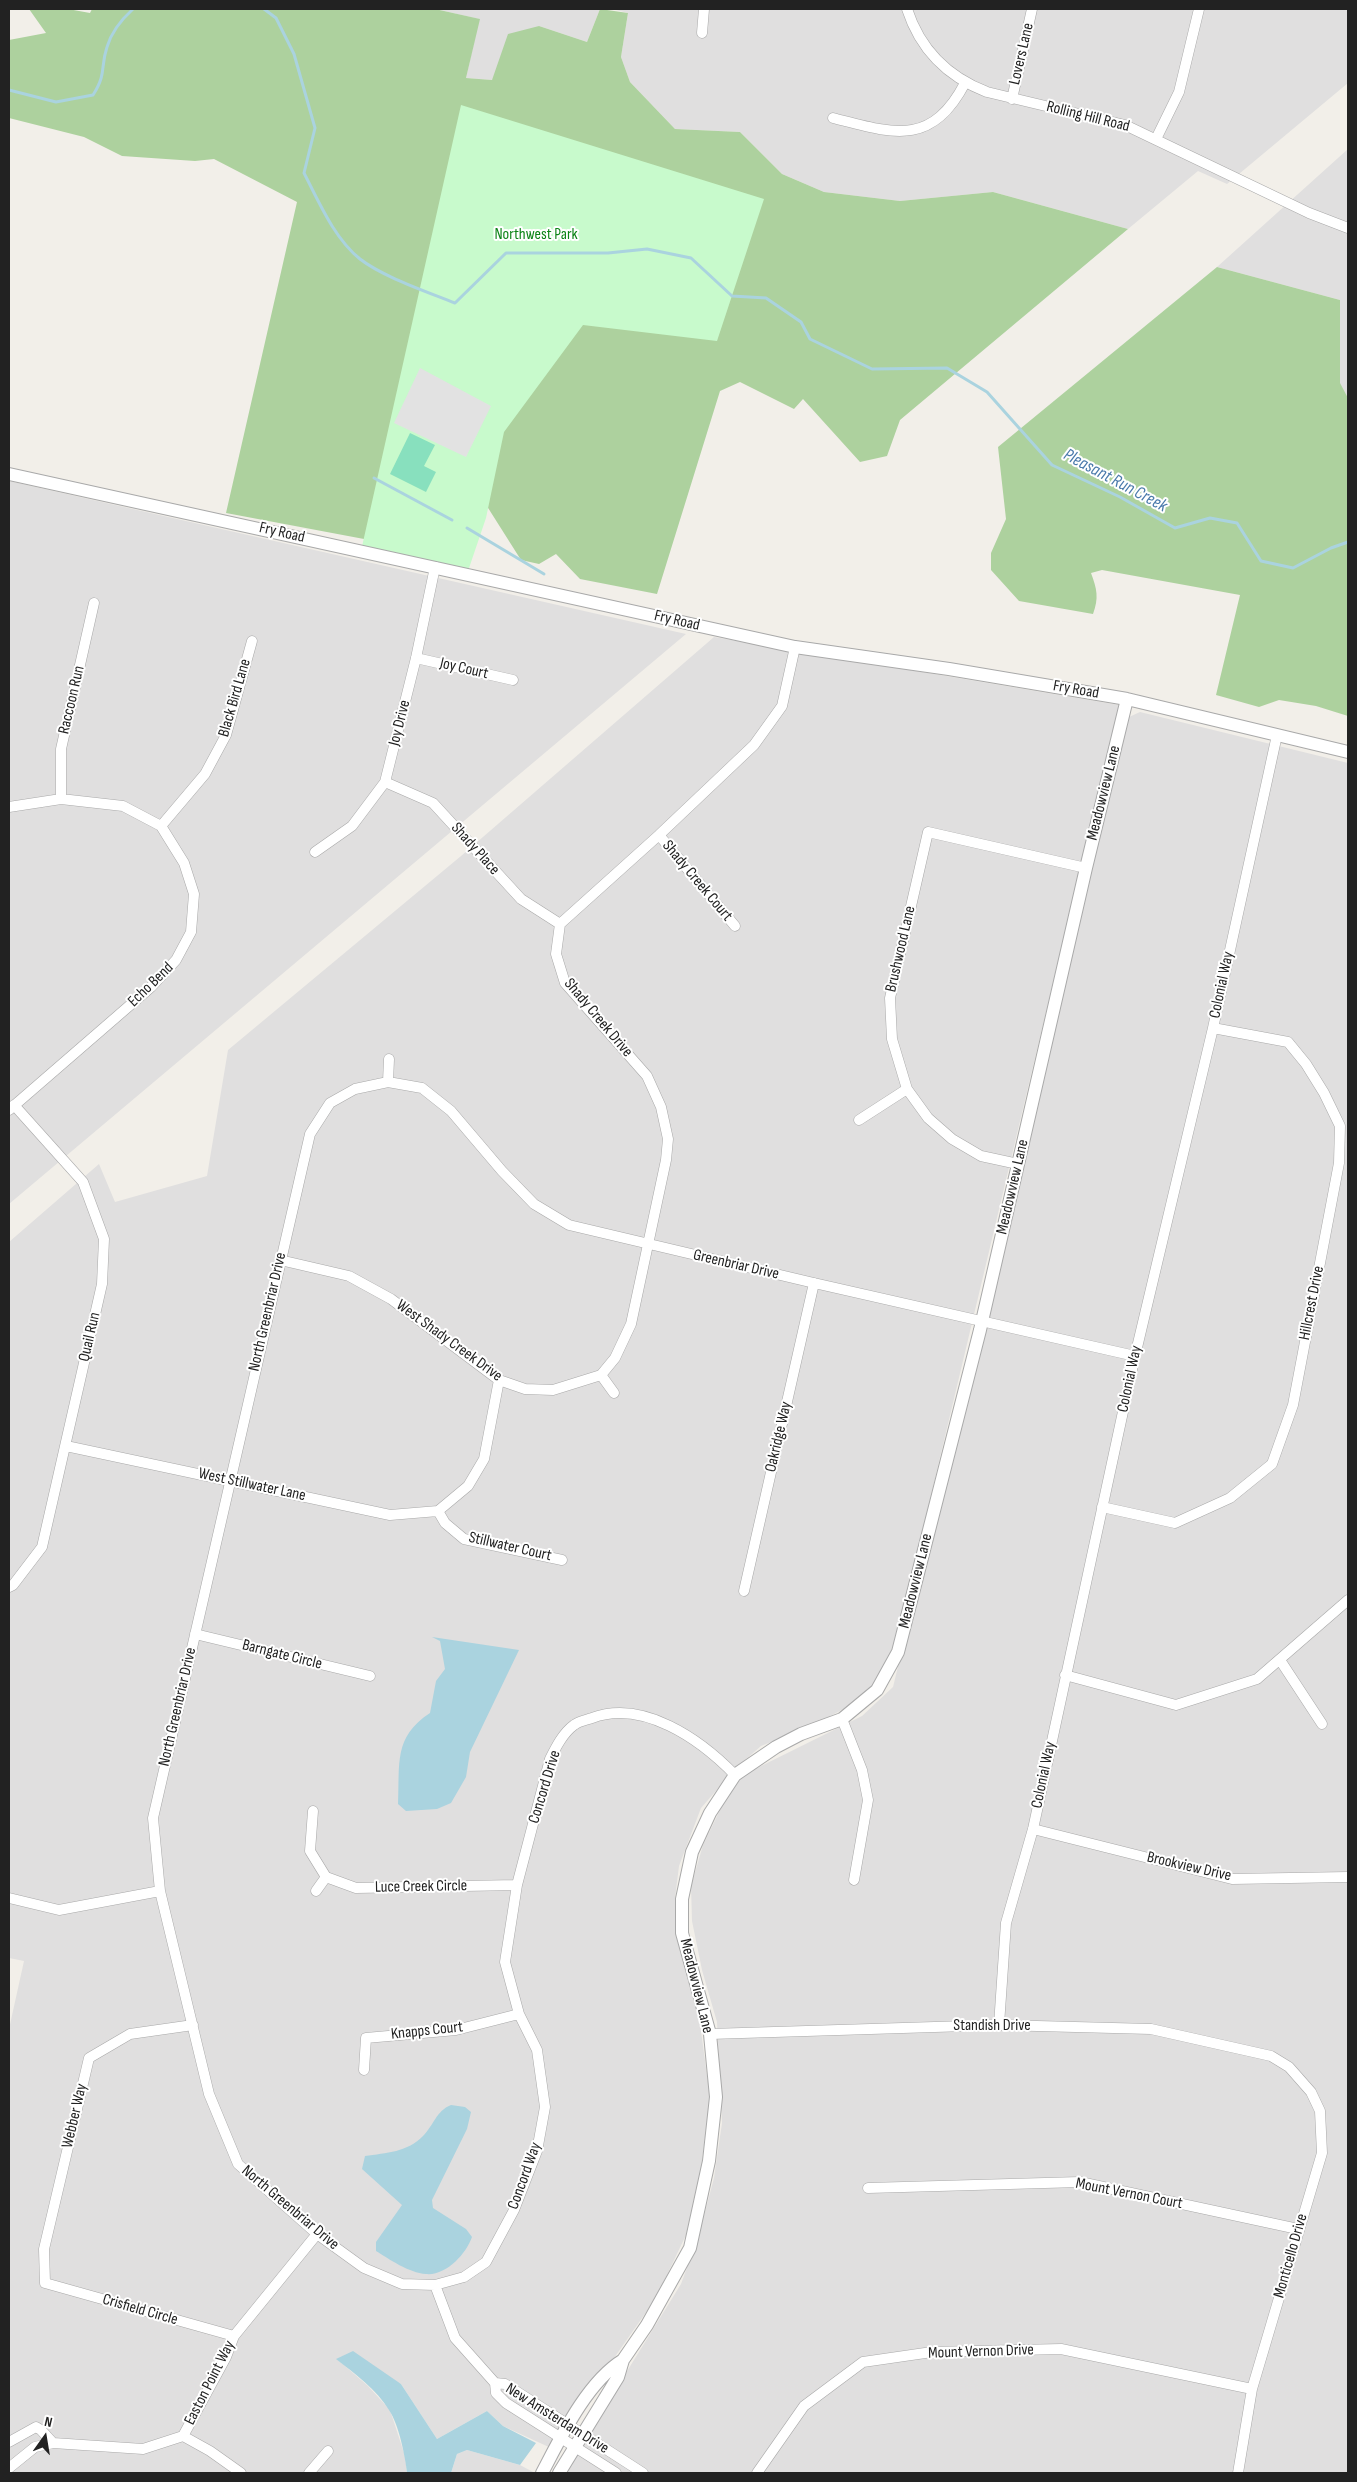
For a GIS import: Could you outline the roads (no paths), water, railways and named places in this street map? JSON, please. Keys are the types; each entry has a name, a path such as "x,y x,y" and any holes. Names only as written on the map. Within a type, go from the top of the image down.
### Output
{"street":[{"path":"702,33 704,9"},
{"name":"Rolling Hill Road","path":"907,9 925,46 935,59 966,83 987,92 1012,99 1115,122 1156,139 1309,213 1348,228"},
{"name":"Lovers Lane","path":"1012,99 1032,9"},
{"path":"1156,139 1179,92 1199,9"},
{"path":"833,118 881,130 913,130 941,117 958,98 966,83"},
{"name":"Fry Road","path":"9,474 795,647 949,668 1127,699 1348,752"},
{"name":"Joy Drive","path":"315,852 352,826 385,782 416,658 435,567"},
{"name":"Raccoon Run","path":"61,799 60,749 94,603"},
{"name":"Black Bird Lane","path":"161,826 204,774 226,736 252,641"},
{"path":"560,924 659,835 754,745 782,706 795,647"},
{"name":"Joy Court","path":"416,658 513,680"},
{"name":"Meadowview Lane","path":"558,2473 618,2377 623,2360 647,2325 690,2248 710,2161 716,2097 710,2034 682,1933 682,1899 692,1852 710,1813 734,1775 776,1747 801,1734 842,1719 877,1690 898,1652 982,1321 1086,868 1127,699"},
{"name":"Colonial Way","path":"999,2025 1006,1923 1033,1829 1135,1356 1213,1028 1277,735"},
{"name":"Shady Place","path":"385,782 433,803 521,899 560,924"},
{"path":"9,807 61,799 123,806 161,826"},
{"name":"Echo Bend","path":"12,1107 151,988 180,953 191,932 194,894 184,863 161,826"},
{"name":"Brushwood Lane","path":"1018,1164 981,1156 952,1139 928,1118 907,1089 892,1039 890,998 928,832 1086,868"},
{"name":"Shady Creek Court","path":"659,835 735,926"},
{"name":"Shady Creek Drive","path":"560,924 556,954 565,983 648,1076 661,1107 668,1139 666,1160 631,1324 615,1358 601,1375"},
{"name":"Hillcrest Drive","path":"1102,1507 1174,1523 1230,1498 1272,1464 1293,1405 1338,1163 1340,1126 1324,1092 1306,1064 1288,1042 1213,1028"},
{"path":"388,1082 389,1059"},
{"name":"Greenbriar Drive","path":"388,1082 422,1088 451,1111 502,1172 534,1204 569,1225 814,1284 1135,1356"},
{"name":"North Greenbriar Drive","path":"388,1082 355,1089 330,1103 310,1134 229,1480 153,1818 160,1890 209,2094 238,2164 317,2234 364,2268 402,2284 435,2286"},
{"path":"859,1120 907,1089"},
{"name":"Quail Run","path":"11,1586 42,1547 102,1284 104,1239 82,1182 12,1107"},
{"name":"West Shady Creek Drive","path":"280,1260 349,1276 357,1280 391,1299 499,1380 525,1389 553,1390 601,1375"},
{"name":"Oakridge Way","path":"744,1591 814,1284"},
{"path":"601,1375 614,1393"},
{"path":"438,1511 468,1486 484,1459 499,1380"},
{"name":"West Stillwater Lane","path":"66,1446 390,1515 438,1511"},
{"name":"Stillwater Court","path":"438,1511 445,1523 464,1539 562,1560"},
{"path":"1065,1674 1176,1705 1258,1679 1348,1600"},
{"name":"Barngate Circle","path":"195,1634 370,1676"},
{"path":"1280,1660 1322,1724"},
{"name":"Concord Drive","path":"517,1885 550,1759 559,1741 575,1724 607,1712 627,1712 649,1717 693,1740 734,1775"},
{"path":"842,1719 862,1770 868,1800 854,1880"},
{"path":"313,1811 310,1851 326,1877 316,1891"},
{"name":"Brookview Drive","path":"1033,1829 1232,1879 1348,1877"},
{"name":"Luce Creek Circle","path":"326,1877 356,1888 517,1885"},
{"name":"Concord Way","path":"435,2286 464,2277 486,2262 514,2210 537,2151 545,2107 537,2050 519,2014 505,1962 517,1885"},
{"path":"9,1898 59,1910 160,1890"},
{"name":"Knapps Court","path":"364,2070 366,2038 456,2030 519,2014"},
{"name":"Webber Way","path":"45,2283 44,2249 89,2058 130,2034 193,2025"},
{"name":"Standish Drive","path":"710,2034 999,2025 1151,2028 1271,2056"},
{"name":"Monticello Drive","path":"1238,2473 1252,2389 1322,2153 1320,2111 1311,2092 1289,2067 1271,2056"},
{"name":"Mount Vernon Court","path":"868,2188 1080,2182 1298,2229"},
{"name":"Easton Point Way","path":"9,2468 35,2447 53,2443 143,2449 183,2436 226,2357 234,2336 317,2234"},
{"name":"Crisfield Circle","path":"45,2283 234,2336"},
{"name":"New Amsterdam Drive","path":"435,2286 455,2338 495,2383 496,2392 506,2403 616,2473"},
{"name":"Mount Vernon Drive","path":"757,2473 804,2406 863,2362 932,2352 1061,2349 1252,2389"},
{"name":"Meadowview Lane","path":"542,2473 568,2425 608,2369 623,2360"},
{"name":"New Amsterdam Drive","path":"495,2383 505,2384 643,2473"},
{"path":"9,2442 36,2427 53,2443"},
{"path":"183,2436 210,2451 241,2473"},
{"path":"309,2473 328,2451"}],"water":[{"path":"432,1637 519,1650 470,1752 466,1777 451,1803 437,1809 406,1811 398,1804 401,1752 410,1732 418,1722 430,1713 436,1681 445,1669 440,1641"},
{"path":"451,2105 465,2107 471,2112 467,2129 432,2200 433,2208 466,2229 472,2237 460,2257 448,2268 433,2274 426,2274 413,2271 376,2251 376,2242 402,2205 362,2169 365,2156 404,2149 417,2141 427,2132 442,2111"},
{"path":"353,2351 401,2384 437,2439 487,2411 503,2426 536,2443 520,2465 467,2450 457,2454 451,2473 407,2473 399,2432 393,2416 372,2389 336,2359"}],"waterway":[{"name":"Pleasant Run Creek","path":"9,90 56,102 93,95 102,76 105,54 111,37 133,9"},
{"name":"Pleasant Run Creek","path":"264,9 276,18 294,54 315,128 304,173 342,241 360,259 381,272 455,303 506,253 608,253 647,249 691,258 732,296 766,298 801,322 810,339 872,369 947,368 987,392 1052,465 1120,497 1175,528 1210,518 1237,523 1261,561 1293,568 1331,548 1348,542"},
{"path":"374,478 452,520"},
{"path":"467,528 544,574"}],"park label":[{"name":"Northwest Park","path":"536,235"}]}
